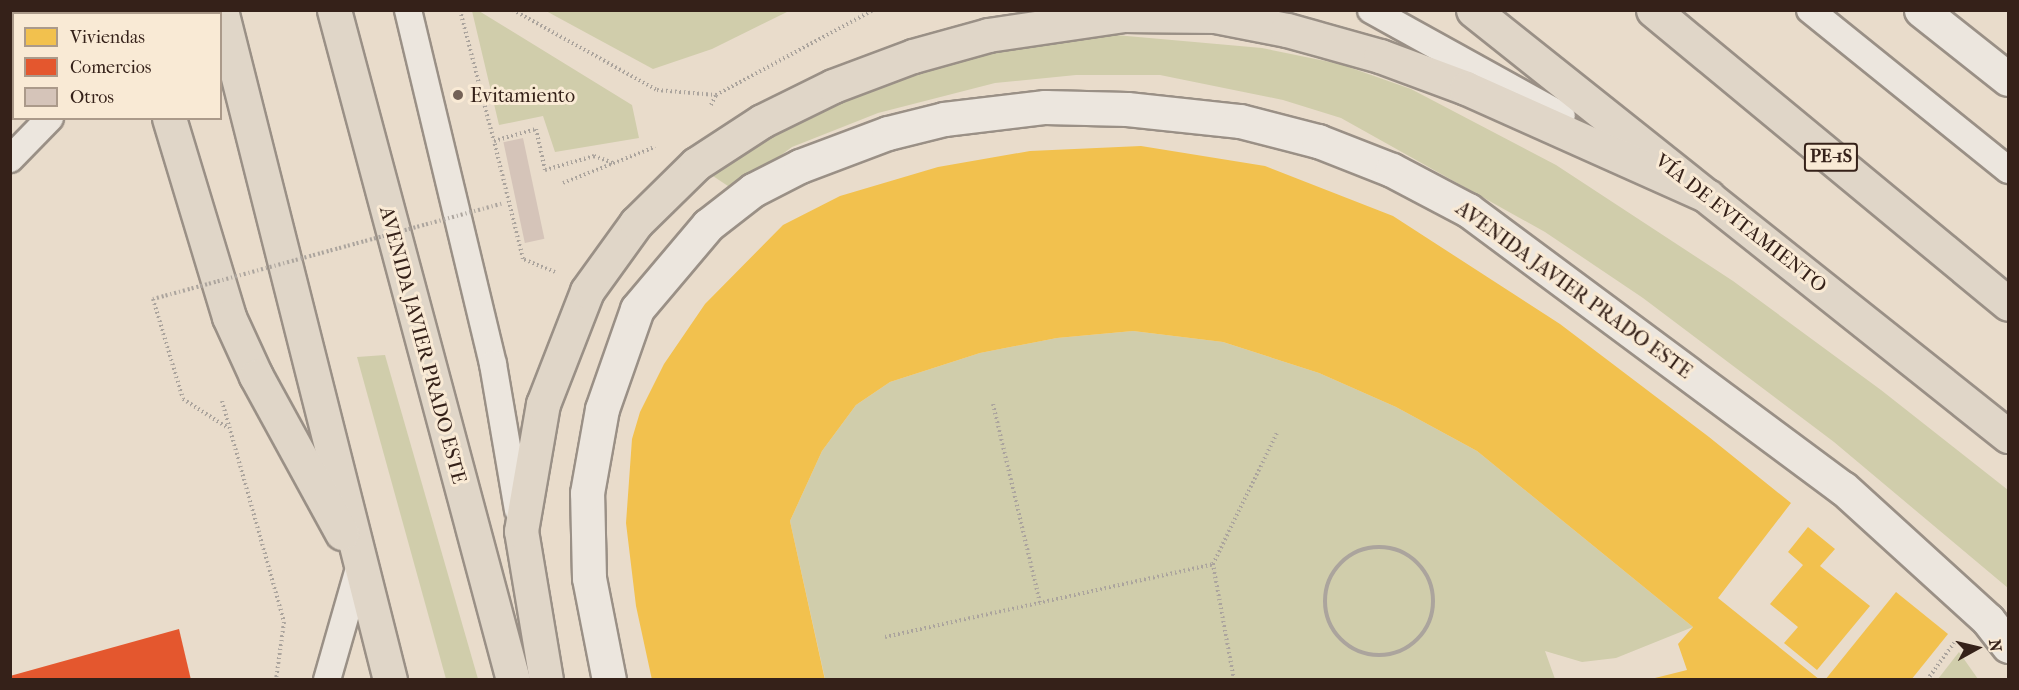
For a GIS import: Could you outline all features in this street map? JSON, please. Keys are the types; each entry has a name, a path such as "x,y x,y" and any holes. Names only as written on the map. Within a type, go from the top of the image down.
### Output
{"highway":[{"name":"AVENIDA JAVIER PRADO ESTE","path":"334,10 513,680"},
{"name":"VÍA DE EVITAMIENTO","path":"1473,10 2008,436"},
{"name":"PE-1S","path":"1653,10 2008,304"},
{"path":"222,14 390,680"},
{"path":"546,680 521,531 540,415 562,348 587,291 643,215 696,164 762,121 872,70 977,38 1057,22 1124,15 1215,16 1287,30 1380,56 1466,88 1708,196"},
{"path":"170,120 229,317 306,472 360,565"}],"street":[{"path":"1921,10 2008,79"},
{"name":"AVENIDA JAVIER PRADO ESTE","path":"609,680 589,578 587,493 602,408 637,309 708,225 753,190 800,166 888,133 944,119 1045,107 1127,109 1240,121 1318,141 1392,170 1468,210 1843,488 1988,620 2008,646"}],"lane":[{"path":"408,10 493,364 521,531"},
{"path":"1371,10 1708,196"},
{"path":"1810,10 2008,170"},
{"path":"10,159 48,120"},
{"path":"327,680 360,565"}],"path":[{"path":"460,10 523,259 566,277"},
{"path":"513,10 657,90 716,95"},
{"path":"494,141 536,129 545,170 594,156 614,163 563,183"},
{"path":"230,429 183,399 153,299 503,203"},
{"path":"993,404 1040,603"},
{"path":"1234,680 1213,564 1277,433"},
{"path":"1375,546 1393,548 1409,555 1430,582 1434,600 1431,618 1422,635 1408,648 1391,655 1373,655 1340,640 1329,624 1326,589 1332,573 1344,559 1375,546"},
{"path":"885,637 1213,564"},
{"path":"1927,680 1954,643"}],"shaded area":[{"path":"472,11 479,11 632,105 639,138 555,152 543,116 499,125"},
{"path":"546,11 789,11 712,49 653,69"},
{"path":"1093,33 1262,48 1340,64 1411,89 1556,165 1733,281 1881,390 2008,490 2008,588 1834,442 1643,298 1545,232 1341,118 1283,100 1160,75 1076,75 995,83 878,113 792,147 734,190 713,176 762,138 843,96 975,53"},
{"path":"1133,331 1223,342 1319,373 1396,407 1477,451 1693,627 1616,658 1582,662 1545,651 1555,679 825,679 790,521 822,451 856,405 890,382 980,353 1057,338"},
{"path":"385,355 478,679 446,679 357,357"},
{"path":"1959,652 1978,679 1938,679"}],"building: Viviendas":[{"path":"1141,146 1265,166 1393,216 1560,324 1709,437 1791,503 1718,598 1820,680 1647,680 1687,670 1678,644 1693,627 1477,451 1396,407 1319,373 1223,342 1133,331 1057,338 980,353 890,382 856,405 822,451 790,521 825,680 652,680 636,606 626,523 632,439 640,412 664,364 705,304 783,225 840,196 938,167 1030,151"},
{"path":"1808,527 1835,549 1820,566 1870,606 1817,670 1784,643 1798,627 1770,604 1803,565 1788,552"},
{"path":"1896,592 1948,634 1911,680 1825,680"}],"building: Comercios":[{"path":"179,629 191,680 10,680 10,676"}],"building: Otros":[{"path":"523,138 544,239 525,243 503,142"}],"place":[{"name":"Evitamiento","path":"458,95"}]}
